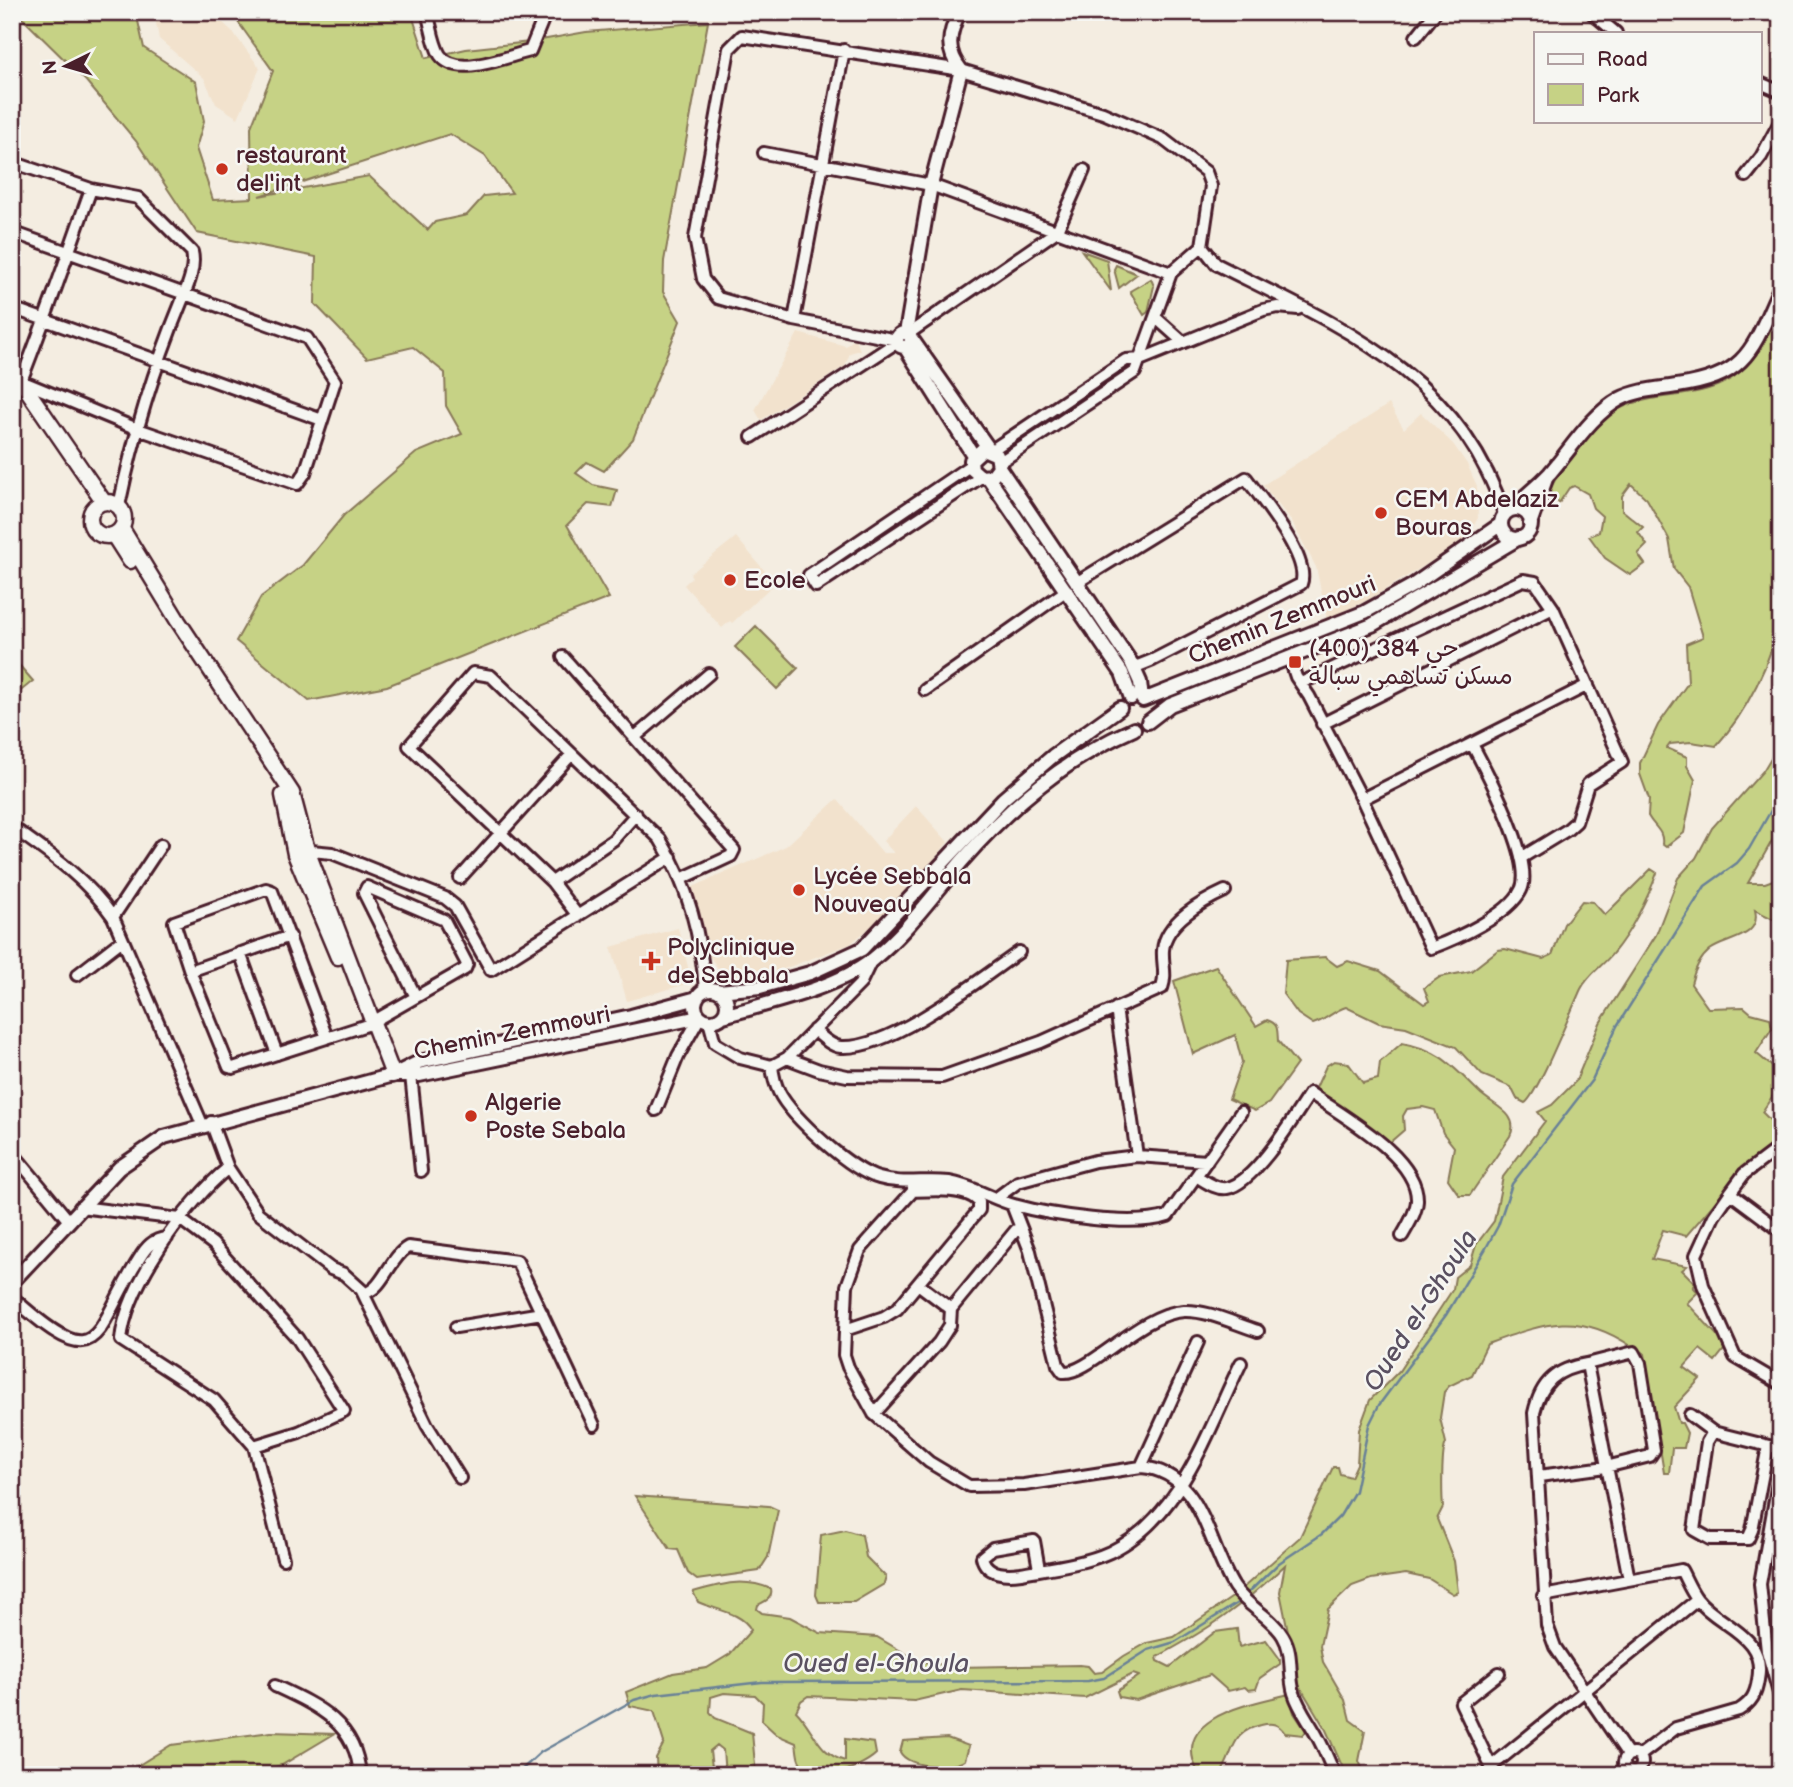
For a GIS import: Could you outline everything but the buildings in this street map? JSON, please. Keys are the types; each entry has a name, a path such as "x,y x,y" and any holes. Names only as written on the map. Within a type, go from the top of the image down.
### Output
{"main road":[{"path":"15,380 100,504 119,506 125,522 118,533"},
{"path":"100,504 90,521 93,528 98,534 118,533"},
{"path":"118,533 284,796 301,850 389,1076"}],"street":[{"path":"427,12 441,56 451,64 469,65 530,51 546,12"},
{"path":"959,12 948,46 961,70"},
{"path":"1416,37 1436,12"},
{"path":"1591,12 1615,32"},
{"path":"1139,699 1120,708 1122,722 1134,729 1148,722 1150,710 1139,699 1122,673 1072,587 999,464 990,449 904,339 794,320 718,298 701,275 695,238 729,49 742,36 750,35 961,70 1103,113 1163,139 1190,157 1206,172 1211,186 1202,246 1171,273 1142,359 1135,372 999,464 985,477 816,586 809,575 972,460 990,449 1126,360 1142,359 1263,310 1278,306 1308,311"},
{"path":"794,320 844,50"},
{"path":"961,70 931,185 904,339 972,460 1132,664 1140,682 1139,699"},
{"path":"1762,84 1781,92"},
{"path":"1746,176 1761,157 1781,120"},
{"path":"764,153 931,185 1171,273"},
{"path":"12,162 91,190 138,198 192,252 194,261 184,295 158,359 135,428 119,506"},
{"path":"752,437 904,339 1058,232 1084,170"},
{"path":"12,232 68,251 184,295 307,338 335,381 305,473 297,484 135,428 15,380 45,321 68,251 91,190"},
{"path":"1202,246 1216,264 1308,311 1393,360 1413,376 1469,437 1490,474 1505,516 1509,537 1520,538 1527,533 1531,524 1526,513 1505,516"},
{"name":"Chemin Zemmouri","path":"1139,699 1365,612 1432,573 1505,516 1547,475 1603,411 1620,399 1640,392 1704,382 1730,372 1753,347 1781,286"},
{"path":"12,309 158,359 322,420"},
{"path":"1155,317 1183,342"},
{"name":"Chemin Zemmouri","path":"1531,524 1547,475"},
{"path":"925,690 1072,587 1246,478 1279,524 1303,568 1301,584 1153,660 1139,666 1132,664"},
{"name":"Chemin Zemmouri","path":"1148,722 1170,705 1290,659 1398,612 1520,538"},
{"path":"1301,683 1523,580 1535,582 1553,608 1622,764 1588,784 1581,811 1567,830 1521,858"},
{"path":"1322,724 1553,608"},
{"path":"564,657 734,850 731,856 681,879"},
{"path":"1290,659 1362,799 1431,948 1504,910 1520,892 1524,882 1521,858 1498,794 1472,744"},
{"path":"578,916 552,882 409,746 473,673 491,676 660,839 681,879 703,963 701,994 695,1008 705,1019 713,1040 719,1046 754,1064 772,1066 787,1058 860,984 869,971 871,961"},
{"path":"635,737 709,674"},
{"path":"1362,799 1588,685"},
{"name":"Chemin Zemmouri","path":"389,1076 419,1062 631,1016 701,994 760,987 810,973 862,949 1003,799 1054,756 1120,708"},
{"name":"Chemin Zemmouri","path":"389,1076 411,1075 723,1016 816,986 871,961 895,939 964,859 1030,791 1090,750 1134,729"},
{"path":"460,878 572,754"},
{"path":"552,882 614,841 636,814"},
{"path":"12,827 58,859 94,890 113,917 121,941 228,1168 258,1213 331,1269 344,1274 362,1291 427,1425 460,1478"},
{"path":"113,917 161,845"},
{"path":"301,850 332,853 445,898 456,906 491,970 671,857"},
{"path":"327,1038 272,891 265,889 252,893 174,922 190,971 229,1067 277,1054 327,1038 370,1023 465,970 467,964 444,920 367,887 364,893 416,997"},
{"path":"787,1058 819,1070 847,1076 942,1077 1004,1057 1162,988 1166,976 1163,950 1166,938 1175,925 1206,899 1225,891"},
{"path":"190,971 290,936"},
{"path":"77,975 121,941"},
{"path":"814,1030 838,1047 856,1046 891,1033 933,1013 1019,952"},
{"path":"240,953 277,1054"},
{"path":"719,992 727,1003 723,1016"},
{"path":"1116,1008 1137,1156"},
{"path":"656,1110 678,1056 705,1019"},
{"path":"772,1066 779,1094 842,1157 878,1178 913,1187 970,1195 977,1199 980,1206 892,1313 845,1330"},
{"path":"411,1075 421,1171"},
{"path":"12,1282 80,1206 140,1153 164,1137 207,1123 389,1076"},
{"path":"1196,1176 1218,1188 1236,1185 1267,1156 1310,1093 1391,1152 1408,1170 1417,1201 1402,1236"},
{"path":"1241,1112 1168,1216 1153,1221 1115,1220 1012,1205 946,1182 913,1187 860,1250 853,1264 847,1286 845,1330 848,1367 874,1414 929,1462 969,1486 1024,1485 1141,1466 1161,1471 1181,1485 1204,1517 1234,1588 1273,1622 1284,1637 1290,1652 1293,1690 1300,1709 1318,1737 1335,1775"},
{"path":"1781,1146 1744,1174 1714,1216 1696,1255 1703,1285 1735,1357 1781,1384"},
{"path":"12,1152 68,1221"},
{"path":"998,1198 1017,1182 1095,1161 1137,1156 1206,1161"},
{"path":"228,1168 202,1192 167,1238 131,1303 121,1340 214,1400 254,1446 283,1559"},
{"path":"1730,1193 1781,1231"},
{"path":"1012,1205 1030,1251 1058,1365 1063,1372 1086,1365 1133,1329 1180,1311 1193,1311 1258,1331"},
{"path":"80,1206 180,1219 232,1262 297,1338 344,1409 343,1413 254,1446"},
{"path":"874,1414 939,1342 950,1325 951,1309 1016,1230"},
{"path":"12,1297 58,1335 88,1341 103,1328 148,1246 167,1238"},
{"path":"362,1291 373,1291 402,1251 414,1246 514,1259 594,1424"},
{"path":"918,1284 951,1309"},
{"path":"456,1327 542,1312"},
{"path":"1141,1466 1198,1342"},
{"path":"1538,1476 1606,1467 1650,1456 1654,1450 1640,1363 1634,1352 1557,1373 1538,1396 1534,1412 1547,1625 1555,1647 1583,1691 1639,1763"},
{"path":"1039,1569 1034,1541 993,1548 982,1557 986,1567 1001,1573 1039,1569 1096,1557 1116,1549 1150,1524 1181,1485 1241,1363"},
{"path":"1587,1364 1629,1580"},
{"path":"1690,1415 1713,1432 1781,1448"},
{"path":"1713,1432 1707,1443 1695,1530 1710,1539 1748,1539 1768,1446"},
{"path":"1781,1466 1760,1584 1767,1651 1781,1700"},
{"path":"1544,1596 1681,1570 1698,1600 1737,1629 1756,1650 1760,1669 1755,1696 1739,1710 1676,1728 1639,1763 1623,1763 1624,1772"},
{"path":"1499,1673 1461,1703 1494,1770 1583,1691 1698,1600"},
{"path":"275,1686 299,1697 344,1729 358,1752 360,1775"}],"shaded area":[{"path":"154,12 211,12 232,31 260,68 238,118 216,104 204,78 159,39"},
{"path":"798,333 846,346 855,338 860,350 850,353 845,366 761,420 755,410"},
{"name":"CEM Abdelaziz Bouras","path":"1389,404 1404,429 1421,413 1453,444 1467,464 1477,486 1478,518 1467,537 1455,547 1368,600 1327,619 1316,567 1292,522 1263,485"},
{"name":"Ecole","path":"736,537 775,583 732,623 730,621 722,628 684,585 692,577 690,574"},
{"name":"Lycée Sebbala Nouveau","path":"837,799 883,853 894,853 883,841 916,806 948,842 896,906 850,944 757,979 736,979 720,971 710,957 686,890 786,846"},
{"name":"Polyclinique de Sebbala","path":"678,928 690,975 683,985 627,1001 611,947"}],"green space":[{"path":"16,12 136,12 144,48 196,82 204,121 196,148 213,200 252,198 251,127 273,71 231,12 411,12 426,58 466,49 586,32 708,22 664,261 663,292 680,321 633,439 604,471 587,462 576,473 593,485 617,490 612,507 588,504 567,525 609,598 387,686 309,701 236,641 261,597 303,565 344,515 416,453 462,434 446,406 445,373 413,347 367,358 315,304 316,257 197,233 136,141 86,81","holes":["450,134 485,156 512,193 484,196 467,215 435,222 428,230 369,176 259,196"]},
{"path":"1082,251 1107,260 1111,291"},
{"path":"1116,265 1137,274 1119,288 1114,269"},
{"path":"1151,279 1154,286 1148,312 1144,315 1130,291"},
{"path":"1781,302 1781,540 1777,546 1780,599 1776,633 1771,651 1748,702 1716,746 1691,742 1670,744 1667,748 1687,757 1687,766 1695,780 1684,833 1666,847 1662,844 1660,832 1648,816 1649,799 1640,774 1640,763 1658,725 1688,683 1686,644 1703,637 1688,587 1674,569 1669,539 1647,499 1631,484 1622,496 1622,510 1643,527 1638,532 1647,545 1638,554 1645,564 1630,575 1605,558 1589,536 1599,532 1602,516 1593,508 1588,494 1574,486 1569,488 1559,503 1549,491 1581,443 1613,412 1638,402 1698,392 1727,381 1740,372 1758,348"},
{"path":"756,626 798,668 777,689 735,647"},
{"path":"12,657 33,681 12,698"},
{"path":"1781,741 1781,825 1748,883 1765,883 1781,877 1781,923 1755,910 1756,919 1748,932 1710,950 1698,966 1691,984 1708,1008 1744,1007 1751,1013 1770,1018 1772,1028 1756,1053 1781,1074 1781,1083 1762,1112 1774,1124 1771,1131 1781,1141 1730,1185 1686,1236 1663,1230 1652,1259 1687,1266 1682,1270 1696,1284 1693,1287 1698,1292 1687,1303 1727,1346 1715,1361 1700,1349 1684,1367 1700,1379 1674,1407 1679,1423 1682,1423 1687,1433 1684,1448 1672,1448 1669,1473 1664,1473 1645,1354 1612,1335 1577,1324 1526,1330 1487,1344 1472,1375 1449,1386 1444,1392 1440,1418 1446,1443 1443,1507 1437,1519 1454,1561 1458,1592 1453,1594 1429,1579 1406,1574 1371,1579 1352,1586 1328,1609 1320,1646 1323,1662 1345,1700 1350,1720 1365,1731 1359,1761 1365,1775 1346,1775 1326,1730 1299,1685 1280,1592 1285,1565 1224,1616 1157,1657 1158,1661 1170,1667 1215,1632 1237,1629 1239,1647 1266,1640 1280,1659 1280,1664 1260,1678 1256,1689 1248,1690 1245,1687 1228,1691 1210,1675 1136,1700 1119,1697 1117,1691 1139,1676 1133,1674 1085,1698 962,1690 914,1701 808,1696 801,1701 796,1711 828,1753 845,1761 845,1739 874,1743 876,1754 869,1760 848,1770 825,1774 814,1773 805,1768 799,1760 796,1743 777,1735 762,1721 763,1703 755,1695 724,1693 711,1697 710,1712 715,1718 752,1733 756,1775 725,1775 723,1750 717,1745 710,1751 713,1775 657,1775 656,1758 664,1743 654,1711 630,1706 626,1692 673,1673 707,1668 730,1654 751,1630 735,1615 698,1602 693,1592 732,1583 761,1585 771,1589 768,1599 758,1605 757,1609 762,1613 790,1617 820,1633 877,1637 918,1661 955,1667 1080,1665 1088,1666 1094,1673 1102,1672 1147,1643 1174,1637 1234,1596 1300,1537 1333,1467 1338,1467 1340,1474 1351,1477 1357,1464 1359,1430 1370,1400 1399,1371 1453,1289 1455,1277 1470,1265 1476,1245 1494,1221 1503,1177 1545,1121 1538,1112 1552,1105 1576,1081 1600,1023 1656,935 1678,878 1696,858 1712,828 1763,771"},
{"path":"1651,869 1657,873 1638,915 1609,958 1584,983 1546,1069 1525,1103 1517,1099 1511,1087 1482,1075 1456,1047 1406,1027 1379,1023 1346,1007 1313,1024 1298,1014 1283,994 1286,960 1325,957 1337,966 1348,961 1380,971 1424,1004 1429,1001 1424,988 1440,977 1471,971 1498,950 1505,949 1543,959 1552,955 1564,924 1582,901 1593,902 1605,915"},
{"path":"1216,966 1256,1026 1267,1020 1275,1025 1278,1041 1297,1064 1269,1103 1255,1111 1229,1099 1242,1062 1235,1035 1193,1054 1174,981"},
{"path":"1402,1043 1427,1050 1445,1060 1504,1111 1512,1122 1510,1136 1470,1195 1459,1195 1448,1179 1454,1147 1443,1133 1435,1110 1423,1107 1407,1109 1403,1116 1404,1130 1388,1144 1315,1090 1326,1066 1334,1061 1348,1063 1363,1083 1378,1079 1380,1062"},
{"path":"635,1496 769,1506 778,1510 768,1557 759,1571 697,1580 688,1573 678,1550 670,1549"},
{"path":"845,1530 862,1535 866,1557 886,1577 884,1584 854,1602 819,1602 816,1595 821,1535"},
{"path":"1289,1694 1294,1713 1306,1731 1303,1735 1285,1733 1272,1724 1251,1728 1234,1744 1220,1775 1198,1772 1192,1753 1194,1738 1204,1726 1235,1709"},
{"path":"271,1732 334,1734 282,1765 249,1775 123,1775 171,1745"},
{"path":"947,1738 969,1746 965,1760 950,1765 930,1766 912,1761 900,1752 903,1741"}],"waterway":[{"name":"Oued el-Ghoula","path":"1249,1592 1279,1563 1322,1534 1340,1516 1355,1491 1369,1425 1379,1405 1446,1315 1498,1226 1512,1184 1592,1080 1617,1026 1705,886 1737,863 1749,849 1781,793"},
{"name":"Oued el-Ghoula","path":"516,1775 541,1752 634,1700 656,1694 762,1682 1088,1681 1104,1678 1148,1650 1175,1642 1239,1602"},
{"name":"Oued el-Ghoula","path":"424,1771 442,1775"}],"place":[{"name":"restaurant del'int","path":"222,169"},
{"name":"CEM Abdelaziz Bouras","path":"1381,513"},
{"name":"Ecole","path":"730,580"},
{"name":"حي 384 (400) مسكن تساهمي سبالة","path":"1295,662"},
{"name":"Lycée Sebbala Nouveau","path":"799,890"},
{"name":"Polyclinique de Sebbala","path":"651,961"},
{"name":"Algerie Poste Sebala","path":"471,1116"}]}
